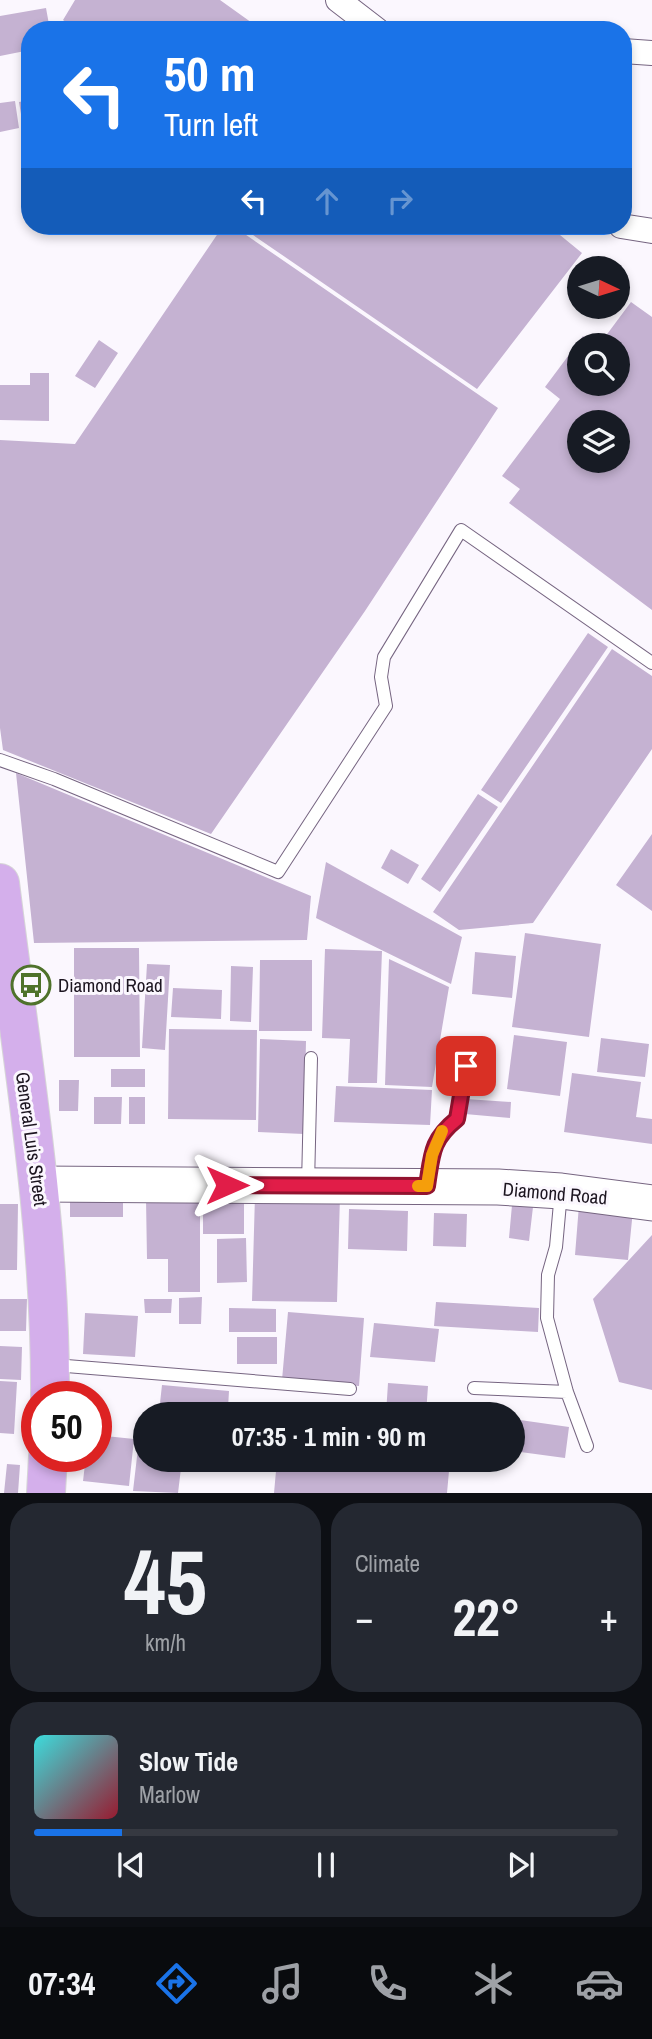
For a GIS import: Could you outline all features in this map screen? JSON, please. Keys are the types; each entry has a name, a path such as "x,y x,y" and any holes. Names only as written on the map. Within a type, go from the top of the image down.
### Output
{"main road":[{"name":"General Luis Street","path":"0,883 38,1184 50,1316 50,1381"},
{"name":"Diamond Road","path":"38,1184 427,1186 561,1192 652,1203"},
{"path":"46,1493 47,1472"}],"street":[{"path":"338,0 365,21"},
{"path":"632,52 652,53"},
{"path":"632,228 652,231"}],"lane":[{"path":"0,760 54,779 278,872 386,706 381,677 384,657 461,530 652,663"},
{"path":"308,1185 311,1058"},
{"path":"427,1186 432,1155 440,1132 457,1119 466,1066"},
{"path":"561,1192 556,1247 548,1275 547,1318 567,1392 587,1447"},
{"path":"112,1383 350,1389"},
{"path":"474,1388 567,1392"}],"building":[{"path":"75,0 220,0 249,21 64,21"},
{"path":"46,8 48,21 21,21 21,52 0,56 0,16"},
{"path":"15,101 19,128 0,132 0,103"},
{"path":"217,235 246,235 498,408 365,611 211,834 3,750 0,728 0,440 75,444"},
{"path":"253,235 560,235 582,253 580,256 567,256 567,272 477,389"},
{"path":"631,302 652,317 652,610 509,503 520,489 502,476 560,399 545,387 567,357 567,396 630,396 630,333 608,333 618,319 630,319"},
{"path":"99,340 118,353 95,388 75,376"},
{"path":"30,373 49,373 49,421 0,420 0,385 30,385"},
{"path":"588,633 608,647 501,803 481,790"},
{"path":"612,649 652,676 652,749 533,923 459,930 433,912"},
{"path":"16,773 311,896 307,940 34,943"},
{"path":"478,794 498,807 440,892 421,879"},
{"path":"652,834 652,911 616,885"},
{"path":"391,849 419,865 408,884 381,868"},
{"path":"326,862 462,937 451,984 316,918"},
{"path":"525,933 601,944 589,1037 512,1027"},
{"path":"74,948 139,948 140,1057 74,1057"},
{"path":"325,949 382,951 377,1083 348,1083 350,1039 322,1038"},
{"path":"475,952 516,956 512,998 472,994"},
{"path":"389,959 449,987 432,1087 385,1085"},
{"path":"260,960 312,960 312,1031 259,1031"},
{"path":"147,964 170,965 165,1050 142,1048"},
{"path":"231,966 253,967 251,1022 230,1021"},
{"path":"173,988 222,990 221,1019 171,1017"},
{"path":"169,1029 257,1030 256,1120 168,1119"},
{"path":"514,1035 567,1042 560,1096 507,1089"},
{"path":"601,1038 649,1044 645,1077 597,1072"},
{"path":"260,1039 306,1041 304,1134 258,1132"},
{"path":"111,1069 145,1069 145,1087 111,1087"},
{"path":"572,1073 641,1082 636,1117 652,1119 652,1144 564,1132"},
{"path":"59,1080 79,1080 78,1111 59,1111"},
{"path":"336,1086 432,1090 430,1125 334,1122"},
{"path":"94,1097 122,1097 121,1124 94,1124"},
{"path":"129,1097 145,1097 145,1124 129,1124"},
{"path":"466,1099 511,1102 510,1118 465,1114"},
{"path":"255,1195 340,1196 337,1302 252,1301"},
{"path":"203,1197 244,1198 244,1234 203,1234"},
{"path":"70,1199 123,1199 123,1217 70,1217"},
{"path":"146,1199 200,1199 200,1292 168,1292 168,1259 147,1259"},
{"path":"0,1204 18,1204 17,1270 0,1270"},
{"path":"512,1205 533,1207 529,1241 509,1238"},
{"path":"579,1205 633,1210 628,1260 575,1255"},
{"path":"349,1209 408,1211 407,1251 348,1249"},
{"path":"434,1213 467,1214 466,1247 433,1246"},
{"path":"652,1235 652,1390 619,1382 593,1299"},
{"path":"246,1238 247,1282 217,1283 217,1239"},
{"path":"202,1297 201,1324 179,1324 179,1298"},
{"path":"0,1299 27,1299 26,1331 0,1331"},
{"path":"144,1299 172,1299 171,1313 145,1313"},
{"path":"436,1302 539,1308 538,1332 434,1326"},
{"path":"229,1308 276,1309 276,1332 229,1332"},
{"path":"288,1312 364,1318 359,1386 282,1380"},
{"path":"85,1313 138,1316 135,1357 83,1354"},
{"path":"374,1323 439,1329 435,1362 370,1357"},
{"path":"237,1337 277,1337 277,1364 237,1364"},
{"path":"0,1346 22,1347 21,1380 0,1379"},
{"path":"0,1381 17,1382 14,1434 0,1433"},
{"path":"388,1383 428,1386 427,1402 387,1402"},
{"path":"162,1385 229,1391 228,1402 160,1402"},
{"path":"525,1421 569,1427 565,1458 525,1453"},
{"path":"112,1437 133,1439 129,1486 83,1481 84,1472 112,1472"},
{"path":"7,1464 20,1465 18,1493 4,1493"},
{"path":"135,1472 181,1472 178,1493 133,1491"},
{"path":"276,1472 449,1472 447,1493 274,1493"}],"slow traffic":[{"path":"418,1186 427,1186 432,1155 442,1131"}],"place":[{"name":"Diamond Road","path":"31,985"}],"route":[{"path":"227,1185 427,1186 432,1155 440,1132 457,1119 466,1066"}]}
